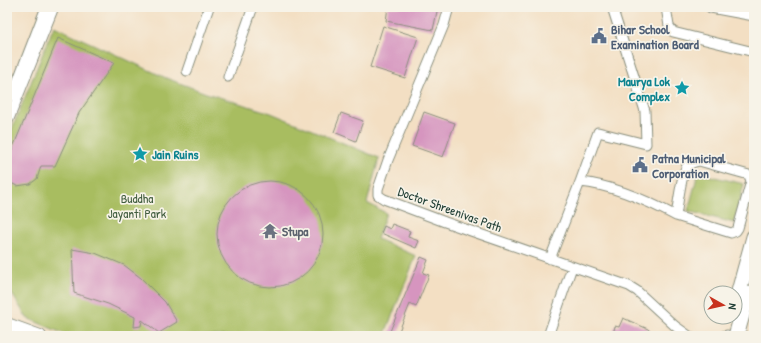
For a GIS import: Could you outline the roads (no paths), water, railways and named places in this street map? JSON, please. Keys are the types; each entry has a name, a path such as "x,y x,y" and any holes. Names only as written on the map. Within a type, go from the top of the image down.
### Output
{"highway":[{"path":"741,285 754,237"},
{"path":"728,336 754,272"},
{"path":"728,336 730,325"}],"main road":[{"path":"7,324 40,336"}],"street":[{"path":"7,124 34,49 46,7"},
{"path":"7,108 54,7"},
{"path":"187,71 209,7"},
{"path":"228,77 253,7"},
{"name":"Doctor Shreenivas Path","path":"449,7 444,25 388,160 378,189 378,195 384,199 445,222 572,267 617,281 637,291 689,336"},
{"path":"550,258 598,132 646,144 646,112 612,7"},
{"path":"666,7 670,26 673,32 754,52"},
{"path":"712,7 754,15"},
{"path":"580,182 591,183 630,195 676,216 731,233 736,231 738,228 752,181 749,175 698,161 692,162 687,166 684,173 676,216"},
{"path":"548,336 572,267"}],"place":[{"name":"Bihar School Examination Board","path":"599,36"},
{"name":"Maurya Lok Complex","path":"682,88"},
{"name":"Jain Ruins","path":"140,154"},
{"name":"Patna Municipal Corporation","path":"640,165"},
{"name":"Stupa","path":"270,231"}],"park label":[{"name":"Buddha Jayanti Park","path":"137,206"}]}
